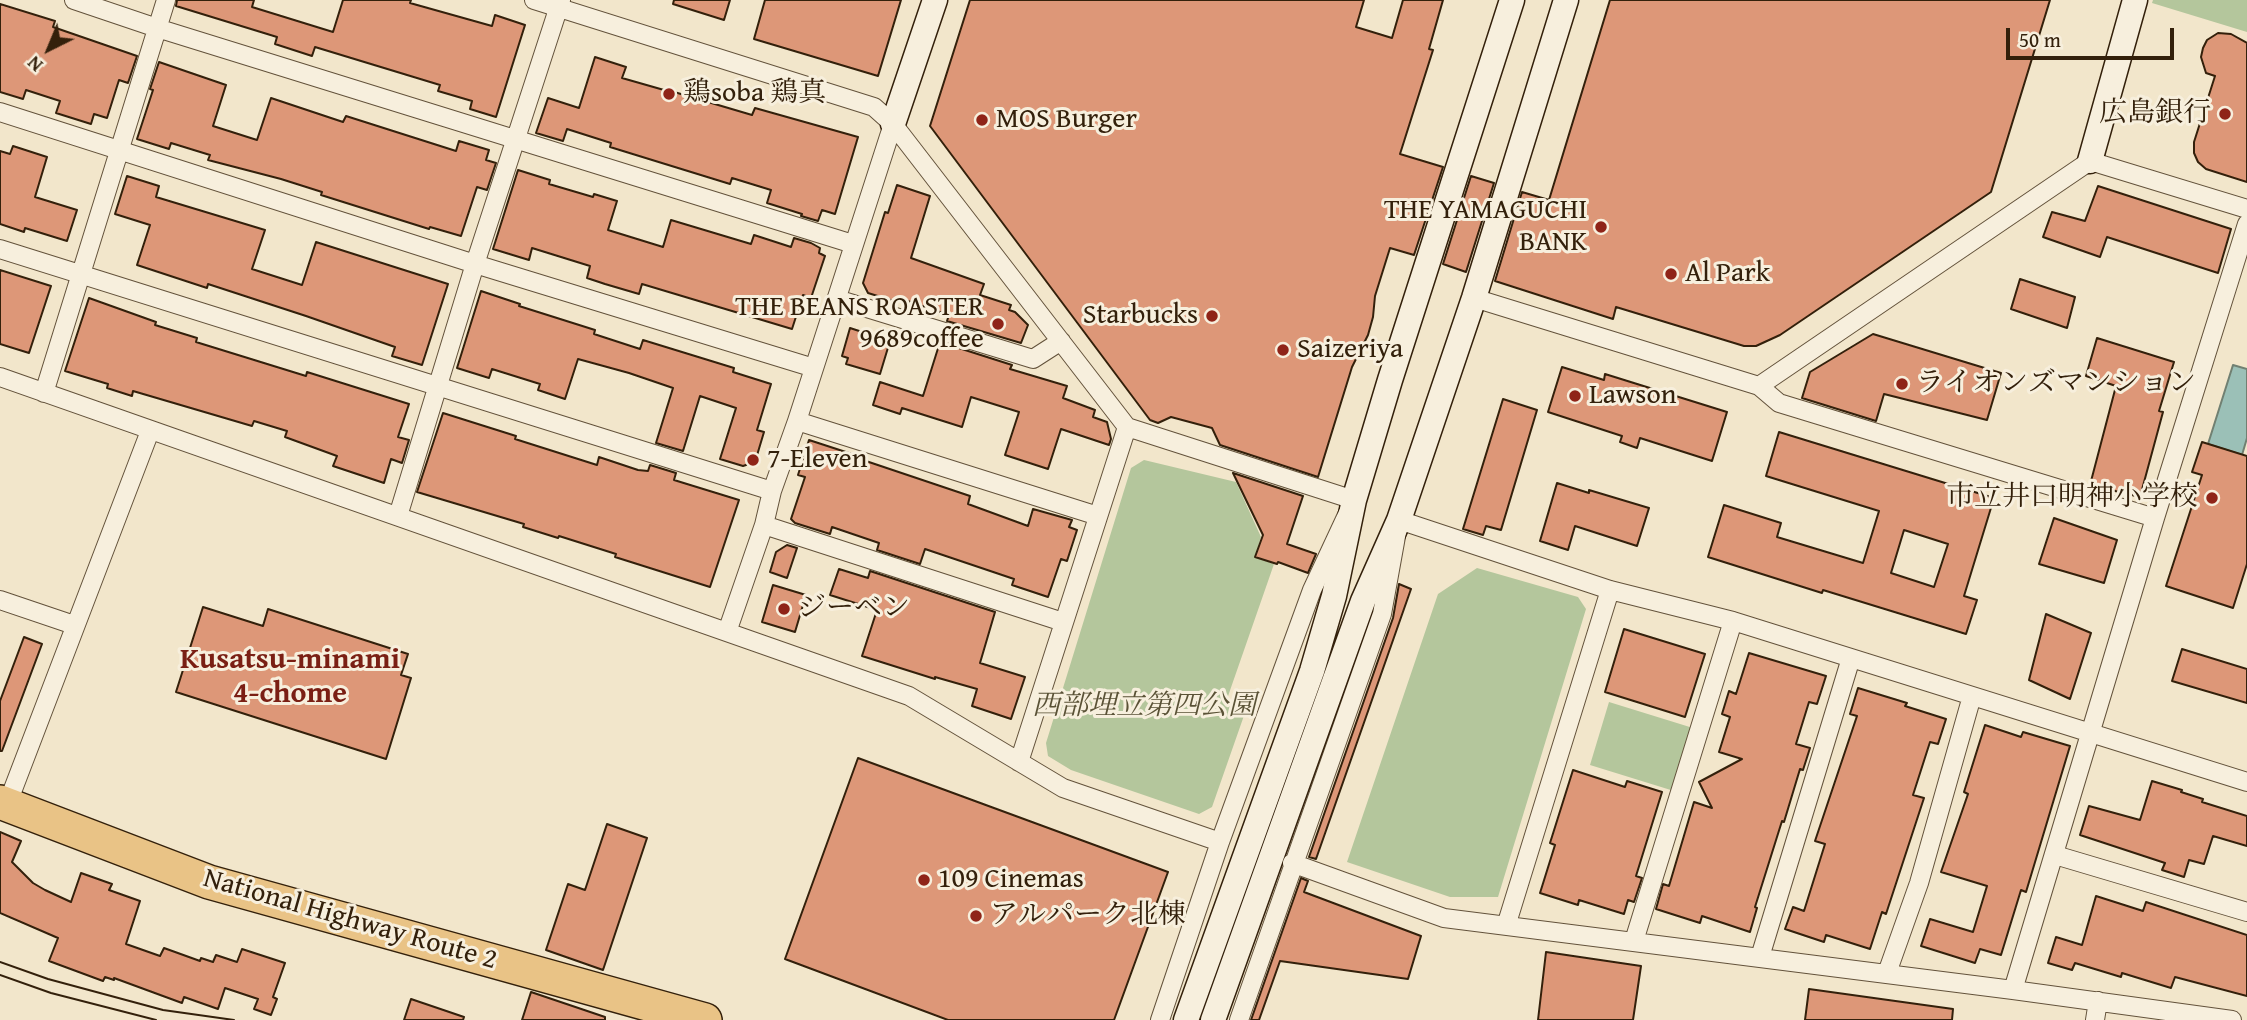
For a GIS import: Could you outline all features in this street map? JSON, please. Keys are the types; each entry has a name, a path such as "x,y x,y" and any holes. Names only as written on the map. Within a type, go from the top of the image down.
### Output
{"highway":[{"name":"National Highway Route 2","path":"3,804 209,882 705,1020"}],"street":[{"path":"74,0 853,244"},
{"path":"44,393 166,0"},
{"path":"534,0 559,4 874,107 893,124 1127,427 1354,500"},
{"path":"727,632 935,0"},
{"path":"1213,1020 1323,675 1334,596 1354,500 1417,290 1511,0"},
{"path":"1186,1020 1323,675 1363,601 1399,520 1474,298 1566,0"},
{"path":"1759,386 2090,161 2135,0"},
{"path":"398,516 436,387 559,4"},
{"path":"0,112 475,264 814,368"},
{"path":"2090,161 2247,209"},
{"path":"2013,989 2247,223"},
{"path":"0,249 772,491"},
{"path":"1474,298 1759,386 1779,403 2155,518"},
{"path":"837,299 1033,359 1061,341"},
{"path":"0,377 909,696 1063,788 1220,842"},
{"path":"797,421 1098,516"},
{"path":"1019,762 1127,427"},
{"path":"3,804 150,431"},
{"path":"1160,1020 1220,842 1312,590 1354,500"},
{"path":"1399,520 1610,590 1733,621 2247,782"},
{"path":"1239,1020 1292,863 1382,614 1399,520"},
{"path":"764,525 1063,622"},
{"path":"1506,926 1610,590"},
{"path":"0,600 74,625"},
{"path":"1634,941 1733,621"},
{"path":"1760,957 1851,658"},
{"path":"1886,973 1919,883 1972,696"},
{"path":"2055,855 2247,912"},
{"path":"1292,863 1444,918 2013,989 2232,1020"},
{"path":"2095,1020 2098,1001"}],"green space":[{"path":"2153,0 2247,0 2247,32 2152,3"},
{"name":"西部埋立第四公園","path":"1144,460 1236,482 1261,537 1255,557 1274,564 1227,699 1247,707 1212,807 1199,814 1071,770 1048,756 1046,743 1131,468"},
{"path":"1477,568 1578,597 1586,609 1498,897 1450,897 1347,862 1438,594"},
{"path":"1609,702 1693,728 1674,791 1590,765"}],"water":[{"path":"2233,365 2247,369 2247,438 2242,455 2208,444"}],"building":[{"path":"177,0 254,0 252,7 333,32 343,0 411,0 410,3 492,26 495,15 525,25 496,117 470,109 472,101 438,91 440,85 315,47 312,56 275,44 277,37 176,6"},
{"path":"674,0 730,0 724,20 673,4"},
{"path":"765,0 901,0 878,76 754,39"},
{"path":"970,0 1364,0 1356,27 1392,38 1403,0 1443,0 1429,49 1433,50 1400,154 1443,167 1414,255 1390,248 1375,296 1368,335 1352,367 1318,477 1220,445 1212,428 1171,417 1158,423 1150,420 930,126"},
{"path":"1610,0 2050,0 1991,192 1780,335 1756,346 1744,346 1616,307 1613,319 1495,281 1522,192 1549,200"},
{"path":"0,4 55,21 53,27 137,56 128,83 119,80 107,118 94,114 91,124 56,113 60,101 26,90 23,99 0,92"},
{"name":"広島銀行","path":"2218,33 2231,34 2247,43 2247,182 2206,169 2198,162 2194,153 2194,142 2215,76 2206,73 2201,57 2207,40"},
{"path":"595,57 626,67 622,78 752,115 755,108 858,137 835,214 822,210 818,221 801,216 802,214 767,203 771,190 732,178 730,184 610,147 611,143 567,129 563,141 536,133 548,98 579,108"},
{"path":"159,62 226,85 213,126 257,140 271,98 343,122 346,116 456,151 459,141 489,150 486,160 496,163 487,190 477,187 461,236 430,227 429,229 321,195 322,192 281,179 208,160 210,155 171,143 169,149 137,139"},
{"path":"13,146 47,157 35,197 77,210 67,241 25,228 24,232 0,224 0,151 10,154"},
{"path":"518,170 550,180 549,184 617,201 608,230 663,247 671,220 751,244 754,235 791,247 794,238 811,243 820,248 819,253 825,256 811,298 803,295 792,329 642,284 639,294 605,284 587,278 590,266 532,248 529,260 493,249"},
{"path":"127,176 159,186 156,197 265,230 252,269 302,285 316,242 448,284 422,365 392,356 395,347 208,284 207,288 137,265 150,225 115,214"},
{"path":"1471,176 1494,183 1466,272 1443,264"},
{"path":"897,185 930,196 911,258 984,284 980,295 1011,305 1009,310 1015,312 1028,325 1021,343 947,321 949,315 899,298 897,302 868,293 863,283 885,212 888,213"},
{"path":"2098,186 2231,229 2218,273 2107,237 2100,257 2043,237 2052,212 2085,221"},
{"path":"0,270 51,286 29,353 0,344"},
{"path":"2020,279 2075,297 2067,328 2011,309"},
{"path":"481,291 595,330 594,334 640,349 643,340 734,368 733,372 771,384 757,430 764,432 755,462 743,466 720,459 736,408 700,396 683,451 656,443 673,388 629,373 578,359 565,399 538,390 540,384 492,369 489,378 457,368"},
{"path":"89,298 156,322 155,325 197,338 196,342 306,376 307,372 409,404 398,437 409,440 402,463 391,459 384,483 333,466 337,456 285,437 287,431 254,421 252,426 133,391 132,396 107,388 108,384 65,371"},
{"path":"850,328 890,341 880,374 846,364 848,358 842,356"},
{"name":"ライオンズマンション","path":"1873,334 2001,373 1987,420 1884,394 1876,421 1802,398 1810,372"},
{"path":"2097,338 2174,362 2159,411 2163,412 2140,497 2090,485 2116,386 2086,376"},
{"path":"940,342 1012,365 1010,369 1067,386 1063,398 1095,410 1093,417 1107,422 1111,439 1109,445 1061,429 1048,469 1005,455 1019,412 971,397 962,427 902,408 900,414 873,405 880,382 923,396"},
{"path":"1562,367 1604,380 1605,374 1727,412 1712,461 1640,438 1637,448 1620,442 1622,436 1548,412"},
{"path":"1503,399 1537,410 1501,530 1486,526 1483,535 1463,529"},
{"path":"443,413 597,465 599,457 638,470 648,471 650,465 676,473 674,480 739,500 710,587 615,557 616,554 523,527 524,524 417,492"},
{"path":"1779,432 1994,498 1964,596 1977,600 1966,634 1708,557 1724,505 1781,523 1777,537 1863,563 1879,511 1766,476","holes":["1904,530 1948,544 1934,587 1891,573"]},
{"path":"809,440 970,496 968,504 1028,526 1033,509 1072,520 1069,527 1077,530 1067,561 1061,559 1048,597 1012,585 1014,579 925,549 920,564 877,550 879,543 832,527 830,534 795,523 791,519 805,477 798,475"},
{"path":"2202,442 2247,456 2247,564 2233,608 2166,586 2202,475 2192,472"},
{"path":"1233,473 1303,496 1287,544 1316,554 1308,573 1255,557 1263,535"},
{"path":"1557,483 1649,508 1637,546 1575,526 1568,550 1540,541"},
{"path":"2054,518 2117,540 2104,583 2039,564"},
{"path":"787,545 797,548 787,578 770,572 776,552"},
{"path":"839,569 868,578 870,571 995,612 980,663 1025,677 1011,719 972,706 977,689 862,656 877,610 830,595"},
{"path":"1399,584 1411,589 1316,859 1309,857 1393,618"},
{"path":"773,585 806,595 795,632 762,622"},
{"path":"203,607 263,626 268,609 408,654 401,675 411,678 386,759 176,692"},
{"path":"2046,614 2091,633 2070,699 2029,680"},
{"path":"1624,629 1705,654 1685,717 1605,692"},
{"path":"24,637 42,644 0,751 0,701"},
{"path":"2182,649 2247,669 2247,703 2172,681"},
{"path":"1749,653 1826,676 1817,704 1809,702 1796,744 1810,748 1803,770 1800,769 1784,822 1782,821 1755,907 1757,908 1750,932 1702,916 1700,923 1656,909 1663,884 1669,886 1694,802 1712,808 1699,782 1742,759 1719,752 1730,717 1722,714 1729,691 1736,694"},
{"path":"1858,688 1907,703 1905,706 1946,719 1938,744 1930,742 1913,795 1924,798 1886,914 1882,912 1870,949 1826,935 1824,942 1785,929 1793,907 1804,911 1825,844 1815,841 1857,716 1850,714"},
{"path":"1985,725 2021,737 2023,732 2070,746 2026,892 2021,890 2001,955 1980,949 1975,963 1921,946 1930,919 1973,932 1987,886 1941,872 1968,794 1964,792"},
{"name":"アルパーク北棟","path":"858,758 1168,872 1114,1020 948,1020 785,959"},
{"path":"1573,770 1625,787 1627,781 1662,792 1636,876 1642,878 1634,902 1628,900 1624,914 1579,900 1578,905 1540,893 1555,845 1550,843"},
{"path":"2152,781 2182,790 2181,792 2203,799 2202,802 2247,816 2247,846 2213,836 2204,864 2189,860 2184,877 2162,870 2165,863 2080,835 2089,806 2140,820"},
{"path":"607,824 647,838 603,970 546,950 568,884 585,890"},
{"path":"0,832 21,841 12,862 33,883 45,890 71,902 81,873 112,884 109,890 140,901 126,944 160,956 164,948 200,961 201,958 213,962 216,955 237,962 242,949 285,963 273,997 277,999 271,1015 254,1009 258,999 225,988 218,1009 184,997 182,1003 114,978 105,977 103,981 49,961 58,938 0,913"},
{"path":"1301,878 1308,881 1304,892 1421,936 1408,979 1280,961 1259,1020 1251,1020"},
{"path":"2096,896 2143,911 2146,902 2247,935 2247,996 2175,977 2171,988 2122,973 2121,977 2075,963 2072,970 2048,963 2056,937 2082,945"},
{"path":"1546,952 1641,966 1633,1020 1538,1020"},
{"path":"1809,989 1953,1009 1952,1020 1805,1020"},
{"path":"531,992 605,1017 605,1020 522,1020"},
{"path":"411,999 464,1017 463,1020 404,1020"}],"tram line":[{"path":"0,962 48,979 163,1010 234,1020"},
{"path":"0,975 51,993 156,1020"}],"place":[{"name":"鶏soba 鶏真","path":"669,94"},
{"name":"広島銀行","path":"2225,114"},
{"name":"MOS Burger","path":"982,120"},
{"name":"THE YAMAGUCHI BANK","path":"1601,227"},
{"name":"Al Park","path":"1671,274"},
{"name":"Starbucks","path":"1212,316"},
{"name":"THE BEANS ROASTER 9689coffee","path":"998,324"},
{"name":"Saizeriya","path":"1283,350"},
{"name":"ライオンズマンション","path":"1902,384"},
{"name":"Lawson","path":"1575,396"},
{"name":"7-Eleven","path":"753,460"},
{"name":"市立井口明神小学校","path":"2212,498"},
{"name":"ジーベン","path":"784,609"},
{"name":"109 Cinemas","path":"924,880"},
{"name":"アルパーク北棟","path":"976,916"}],"district":[{"name":"Kusatsu-minami 4-chome","path":"290,677"}]}
